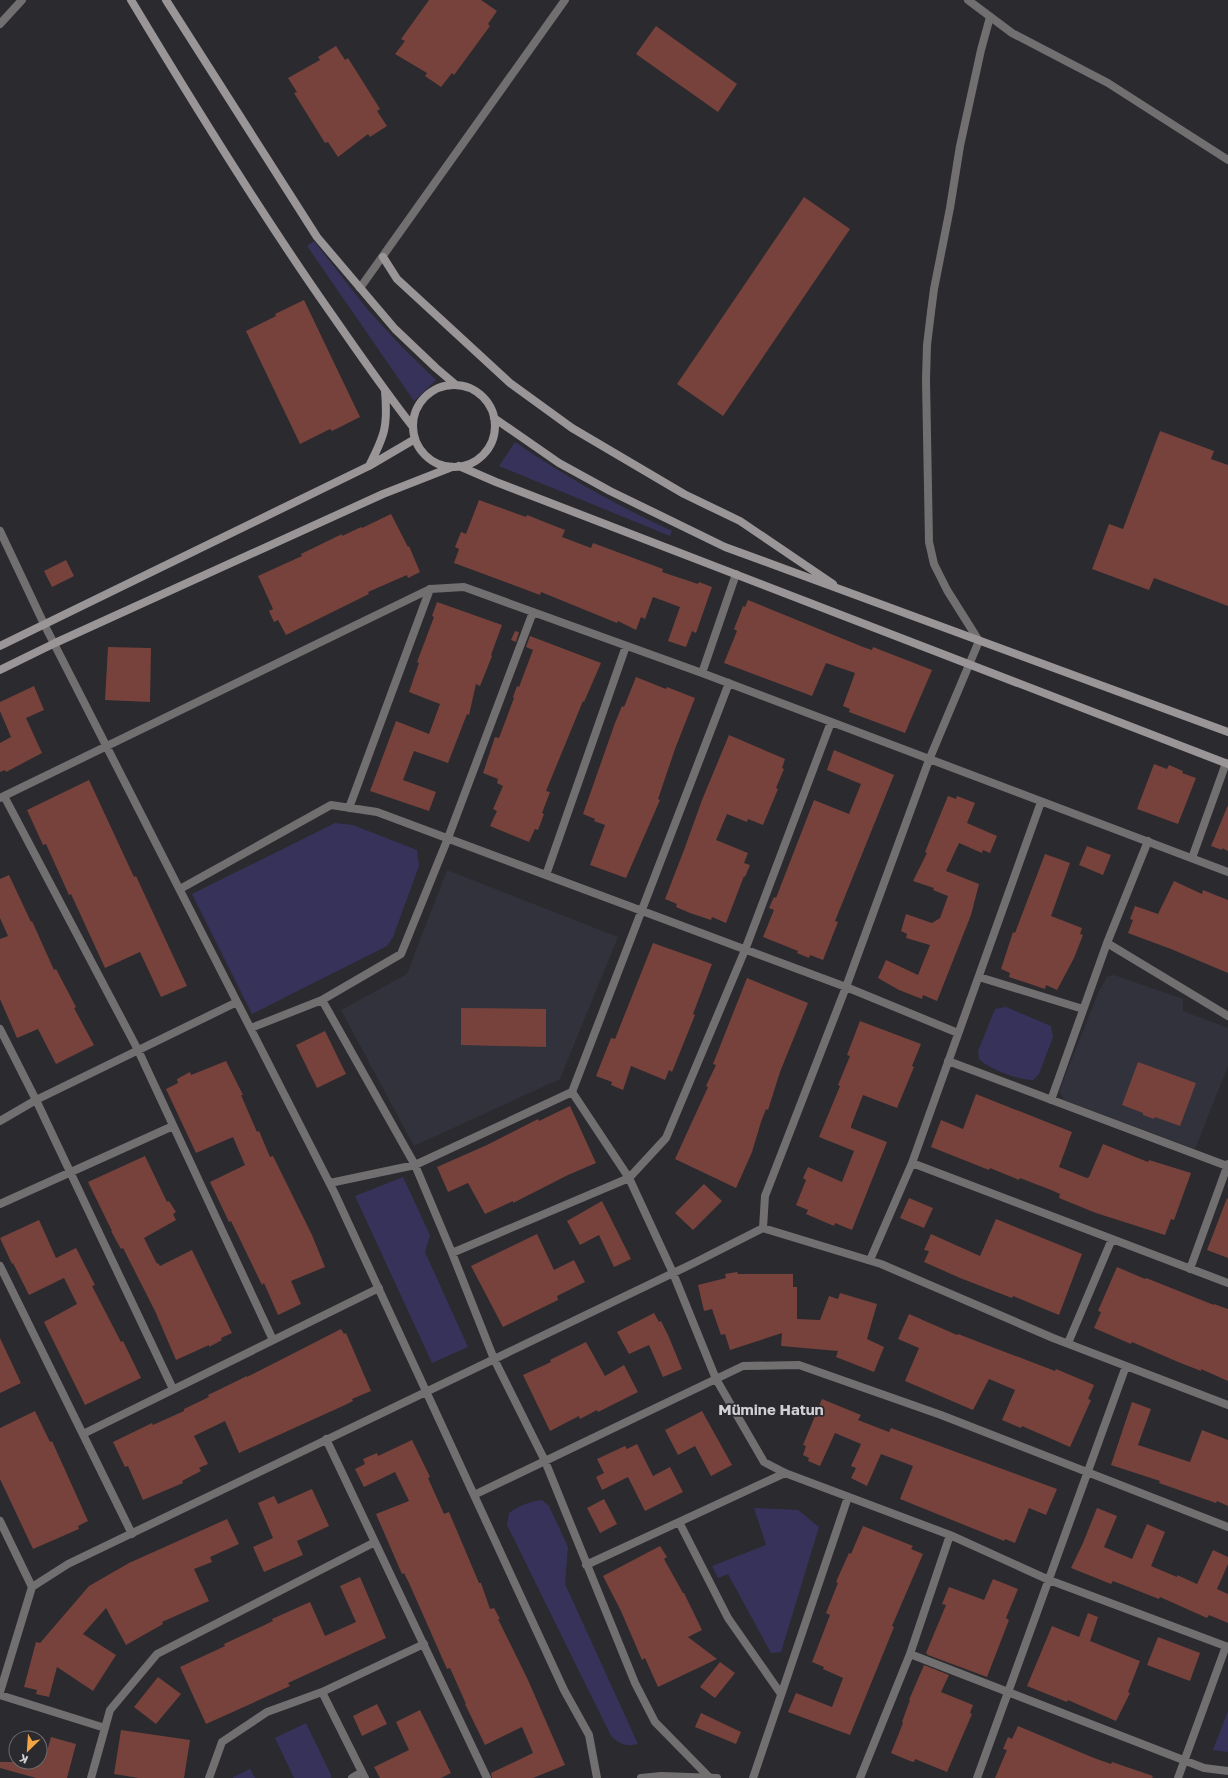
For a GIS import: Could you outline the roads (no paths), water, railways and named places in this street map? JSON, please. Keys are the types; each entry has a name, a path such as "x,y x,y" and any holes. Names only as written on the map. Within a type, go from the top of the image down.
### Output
{"street":[{"path":"0,24 22,0"},
{"path":"131,0 212,134 274,231 384,390 413,427"},
{"path":"166,0 317,237 395,329 456,386"},
{"path":"360,288 565,0"},
{"path":"968,0 1012,33 1108,83 1228,160"},
{"path":"979,641 934,564 929,542 926,380 927,345 934,290 960,146 981,50 990,17"},
{"path":"382,257 397,279 510,383 572,428 684,494 740,521 844,591"},
{"path":"0,670 55,643 383,494 456,466 476,461 485,453 492,442 495,430 494,418 490,406 483,397 473,390 456,386 449,385 438,388 427,395 420,404 415,415 413,427 415,439 421,450 430,459 440,464 456,466 1227,763 1192,858"},
{"path":"369,466 378,449 386,428 384,390"},
{"path":"494,418 559,463 631,502 725,547 1228,732"},
{"path":"0,646 369,466 415,439"},
{"path":"0,531 44,624 108,746 330,1183 564,1690 589,1735 597,1778"},
{"path":"702,673 736,574"},
{"path":"273,1340 138,1050 2,797 430,590 464,587 702,673 1228,872"},
{"path":"349,808 430,590"},
{"path":"251,1028 322,1000 401,954 448,838 533,612"},
{"path":"763,1228 765,1196 846,987 929,760 979,641"},
{"path":"546,875 626,646"},
{"path":"330,1183 415,1165 572,1092 729,684"},
{"path":"452,1253 629,1178 666,1138 745,950 831,722"},
{"path":"870,1260 912,1163 1041,802"},
{"path":"180,889 331,805 377,812 846,987 958,1033"},
{"path":"1051,1100 1107,942 1148,842"},
{"path":"1107,942 1228,1016"},
{"path":"979,977 1083,1009"},
{"path":"322,1000 415,1165 494,1359 545,1461 634,1683 655,1722 710,1778"},
{"path":"0,1121 36,1100 237,1002"},
{"path":"0,1029 36,1100 173,1389"},
{"path":"948,1061 1228,1165 1190,1269"},
{"path":"572,1092 629,1178 674,1273 716,1379 764,1462 785,1473 950,1535 1050,1580 1227,1646 1178,1778"},
{"path":"0,1204 173,1126"},
{"path":"912,1163 1228,1283"},
{"path":"105,1728 0,1694 32,1587 68,1564 674,1273 763,1228 870,1260 1068,1344 1228,1405"},
{"path":"1068,1344 1112,1239"},
{"path":"0,1266 132,1534"},
{"path":"83,1434 378,1288"},
{"path":"474,1495 743,1366 799,1365 941,1415 1228,1527"},
{"path":"977,1778 1089,1473 1126,1366"},
{"path":"326,1439 487,1778"},
{"path":"586,1565 785,1473"},
{"path":"753,1778 848,1497"},
{"path":"0,1521 32,1587"},
{"path":"679,1522 728,1618 781,1694"},
{"path":"860,1778 910,1654 950,1535"},
{"path":"91,1778 110,1710 156,1654 375,1542"},
{"path":"209,1778 222,1742 267,1712 322,1692 424,1644"},
{"path":"910,1654 1204,1768 1228,1771"},
{"path":"322,1692 363,1775 352,1778"},
{"path":"641,1778 661,1776 717,1778"}],"district":[{"name":"Mümine Hatun","path":"771,1410"}]}
